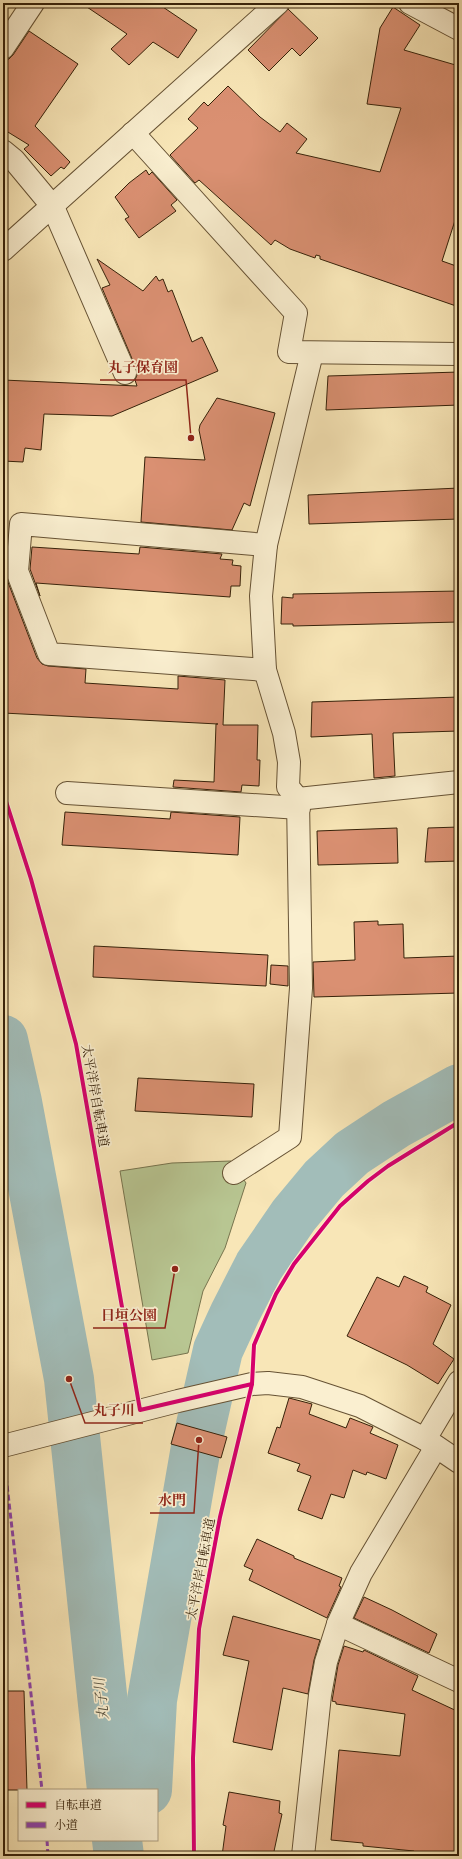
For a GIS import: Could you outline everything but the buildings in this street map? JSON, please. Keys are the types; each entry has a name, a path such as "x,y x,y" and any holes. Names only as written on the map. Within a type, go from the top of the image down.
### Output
{"street":[{"path":"3,48 33,3"},
{"path":"3,250 53,207 278,3"},
{"path":"410,3 459,29"},
{"path":"133,133 296,312 289,352 459,354"},
{"path":"3,150 14,160 53,207 125,373"},
{"path":"234,1173 290,1137 301,988 298,803 288,787 289,762 284,733 265,670 261,596 266,545 312,353"},
{"path":"265,670 49,654 17,571 21,524 266,545"},
{"path":"67,793 298,803 459,782"},
{"path":"304,1856 320,1695 326,1662 338,1624 361,1573 431,1443 459,1382"},
{"path":"6,1445 178,1401 268,1383 302,1387 360,1406 431,1443 459,1462"},
{"path":"338,1624 459,1681"}],"green space":[{"path":"231,1161 246,1183 225,1248 203,1291 188,1353 152,1360 120,1171 172,1163"}],"waterway":[{"name":"丸子川","path":"3,1040 17,1102 69,1379 112,1789"},
{"path":"147,1789 152,1700 196,1447 218,1350 259,1266 294,1215 324,1179 352,1153 396,1124 459,1089"},
{"name":"丸子川","path":"117,1841 119,1856"}],"marked path":[{"path":"3,1450 42,1789"},
{"path":"47,1841 48,1856"}],"cycle path":[{"name":"太平洋岸自転車道","path":"3,792 31,879 76,1044 140,1410 252,1384"},
{"name":"太平洋岸自転車道","path":"194,1856 193,1758 199,1629 220,1517 252,1384 254,1345 276,1294 294,1264 340,1206 368,1181 388,1166 459,1122"}],"place":[{"name":"丸子保育園","path":"191,438"},
{"name":"日垣公園","path":"175,1269"},
{"name":"丸子川","path":"69,1379"},
{"name":"水門","path":"199,1440"}]}
